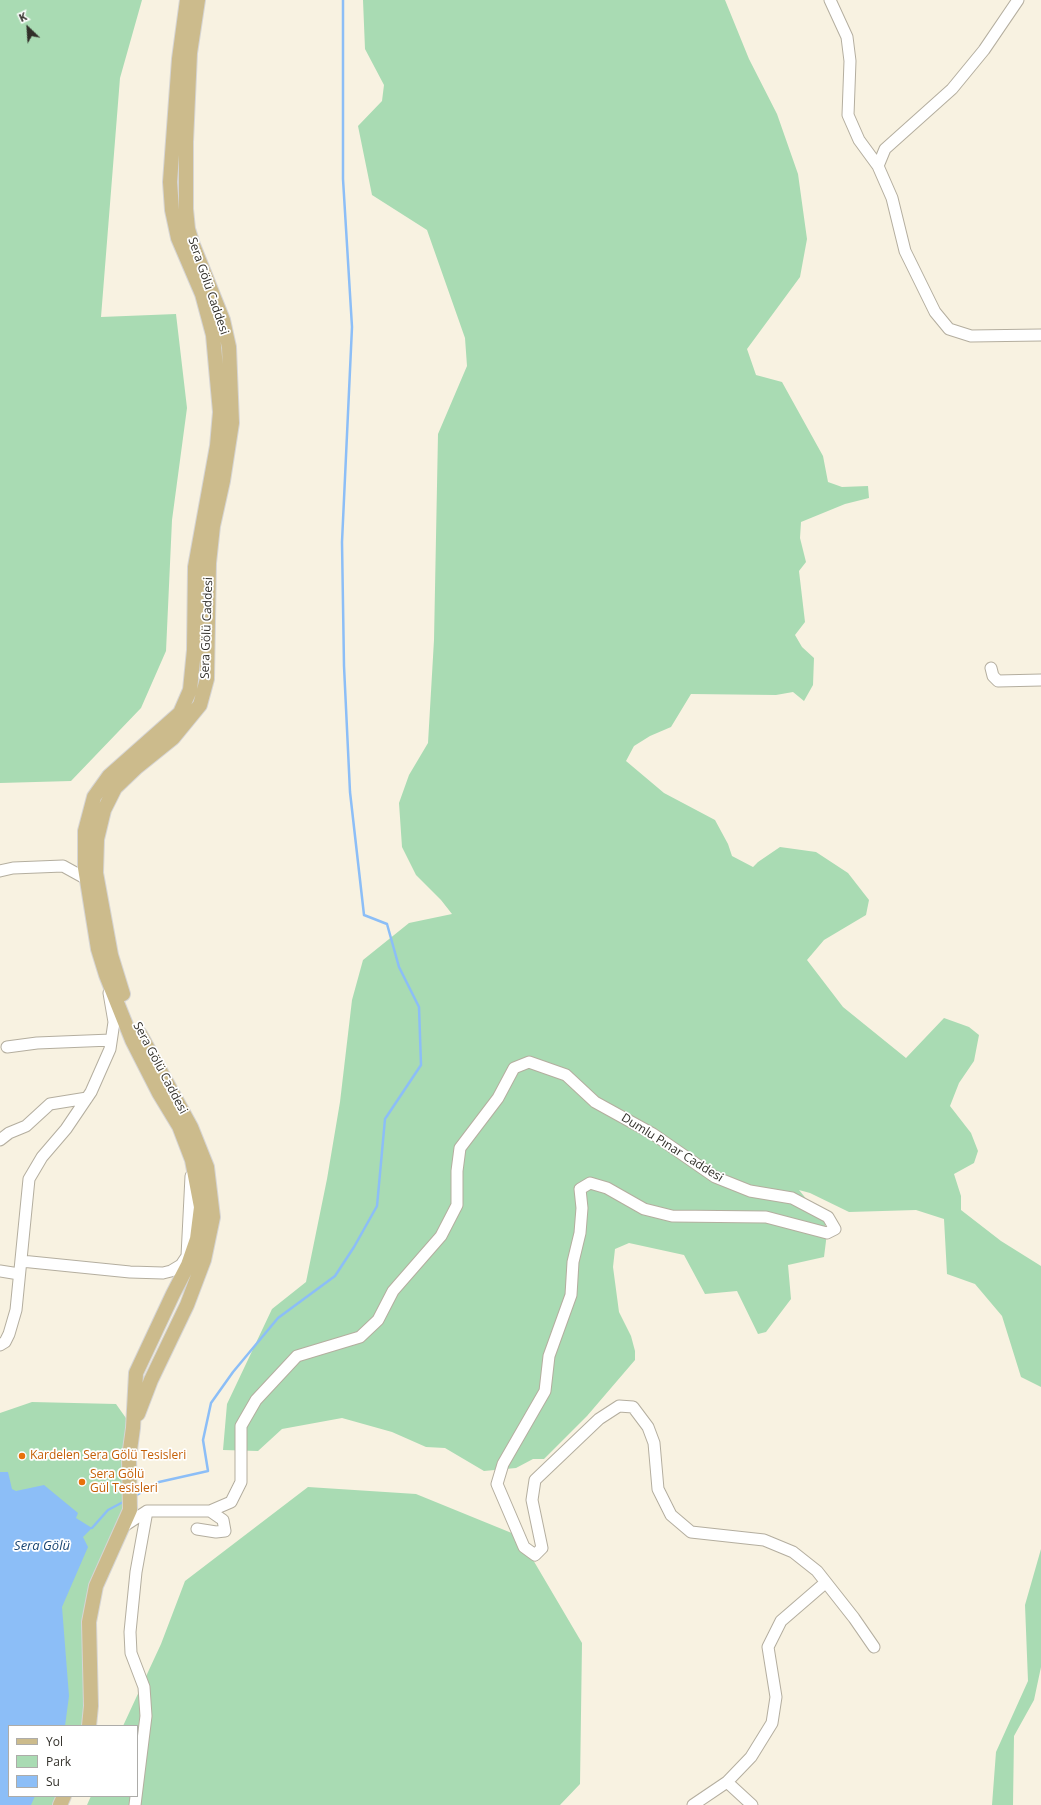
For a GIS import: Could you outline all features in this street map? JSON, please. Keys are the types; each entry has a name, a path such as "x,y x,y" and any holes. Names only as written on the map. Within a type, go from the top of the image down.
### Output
{"main road":[{"name":"Sera Gölü Caddesi","path":"89,1725 92,1706 89,1622 96,1586 130,1510 129,1457 133,1428 136,1373 172,1294 188,1265 197,1239 201,1207 192,1160 179,1126 159,1092 132,1040 106,975 98,950 87,880 85,831 94,797 109,776 180,713 190,690 194,650 195,567 217,446 220,412 213,335 202,294 178,238 170,182 181,46 187,0"},
{"name":"Sera Gölü Caddesi","path":"133,1428 151,1380 187,1305 204,1260 212,1216 207,1167 192,1127 143,1040 120,987 111,955 96,873 97,839 104,810 115,788 137,767 173,738 200,705 206,679 209,562 213,526 223,481 232,423 229,347 223,320 188,229 186,209 186,142 190,53 198,0"}],"street":[{"path":"830,0 847,37 850,61 848,115 859,140 878,166 892,198 905,250 935,312 949,329 971,336 1041,335"},
{"path":"878,166 885,149 952,88 984,50 1018,0"},
{"path":"991,668 993,676 998,681 1041,680"},
{"path":"0,871 13,868 63,866 99,886"},
{"path":"0,1345 5,1342 9,1334 16,1310 29,1179 42,1158 66,1129 87,1098 110,1049 114,1022 106,975 111,955"},
{"path":"7,1047 32,1043 111,1040"},
{"name":"Dumlu Pınar Caddesi","path":"147,1511 210,1511 231,1502 241,1482 241,1426 256,1400 297,1356 360,1337 378,1320 392,1291 441,1236 458,1205 460,1148 498,1098 514,1068 530,1062 566,1075 595,1102 654,1134 715,1178 750,1191 792,1198 828,1218 834,1229 827,1233 766,1217 672,1216 644,1209 607,1188 590,1183 580,1189 582,1208 573,1262 571,1295 548,1356 545,1391 503,1464 497,1484 524,1548 535,1555 542,1548 532,1500 535,1480 599,1419 619,1406 633,1407 648,1427 652,1438 658,1489 671,1515 691,1532 764,1540 794,1552 817,1571 854,1618 874,1647"},
{"path":"0,1140 9,1133 26,1126 50,1104 87,1098"},
{"path":"21,1261 163,1273 181,1265 187,1256 192,1160 192,1127"},
{"path":"0,1271 19,1274"},
{"path":"124,1526 147,1511"},
{"path":"138,1781 146,1716 144,1687 131,1653 130,1632 136,1572 147,1511"},
{"path":"197,1529 216,1532 225,1531 223,1520 210,1511"},
{"path":"693,1805 727,1782 751,1757 772,1723 776,1697 768,1647 781,1621 825,1583"},
{"path":"727,1782 752,1805"}],"green space":[{"path":"0,0 142,0 120,78 101,317 176,314 187,408 172,520 166,651 141,708 71,781 0,783"},
{"path":"363,0 725,0 749,59 777,114 798,174 807,239 800,277 747,349 756,375 782,382 823,456 828,482 842,487 868,486 869,498 845,504 801,522 800,538 806,562 799,571 805,622 795,635 802,647 814,658 813,685 804,701 793,692 776,695 691,694 671,727 650,736 634,746 626,761 664,793 715,820 728,844 732,856 753,867 780,847 816,852 848,873 869,900 866,915 824,940 807,960 843,1007 906,1058 944,1018 969,1027 979,1035 974,1061 959,1083 950,1106 971,1133 978,1151 974,1163 954,1174 961,1196 961,1210 1001,1241 1041,1266 1041,1387 1021,1377 1002,1316 975,1284 947,1274 944,1219 916,1210 849,1212 810,1193 799,1190 825,1222 826,1241 824,1257 788,1265 791,1299 766,1332 758,1334 737,1291 705,1294 684,1255 629,1243 615,1249 613,1267 619,1312 631,1336 635,1351 635,1360 587,1416 544,1459 533,1459 516,1468 484,1471 445,1448 426,1447 392,1432 342,1418 282,1429 258,1451 223,1450 227,1404 272,1309 306,1282 327,1179 340,1102 352,1000 363,960 409,923 452,914 441,900 416,875 402,847 399,803 409,775 428,743 434,640 438,434 467,366 465,338 427,230 372,195 358,126 382,101 384,85 365,49"},
{"path":"32,1402 116,1404 133,1428 130,1510 96,1586 89,1725 8,1725 8,1797 64,1797 60,1805 0,1805 0,1413"},
{"path":"308,1487 416,1494 519,1536 582,1643 580,1784 560,1805 87,1805 91,1797 138,1797 138,1725 123,1725 161,1644 185,1581"},
{"path":"1041,1549 1041,1667 1034,1700 1014,1736 1013,1805 992,1805 996,1752 1028,1681 1025,1605"}],"water":[{"name":"Sera Gölü","path":"0,1472 8,1472 12,1489 16,1491 44,1485 78,1513 76,1518 92,1528 83,1537 88,1547 62,1607 69,1696 65,1725 8,1725 8,1797 35,1797 31,1805 0,1805"}],"waterway":[{"path":"135,1496 159,1482 208,1471 203,1440 211,1403 233,1372 278,1318 335,1276 354,1247 377,1206 385,1119 421,1065 419,1007 399,967 387,924 364,915 350,792 344,666 342,542 352,327 343,179 343,0"},
{"path":"92,1528 108,1510 125,1501"}],"place":[{"name":"Kardelen Sera Gölü Tesisleri","path":"22,1456"},
{"name":"Sera Gölü Gül Tesisleri","path":"82,1482"}]}
